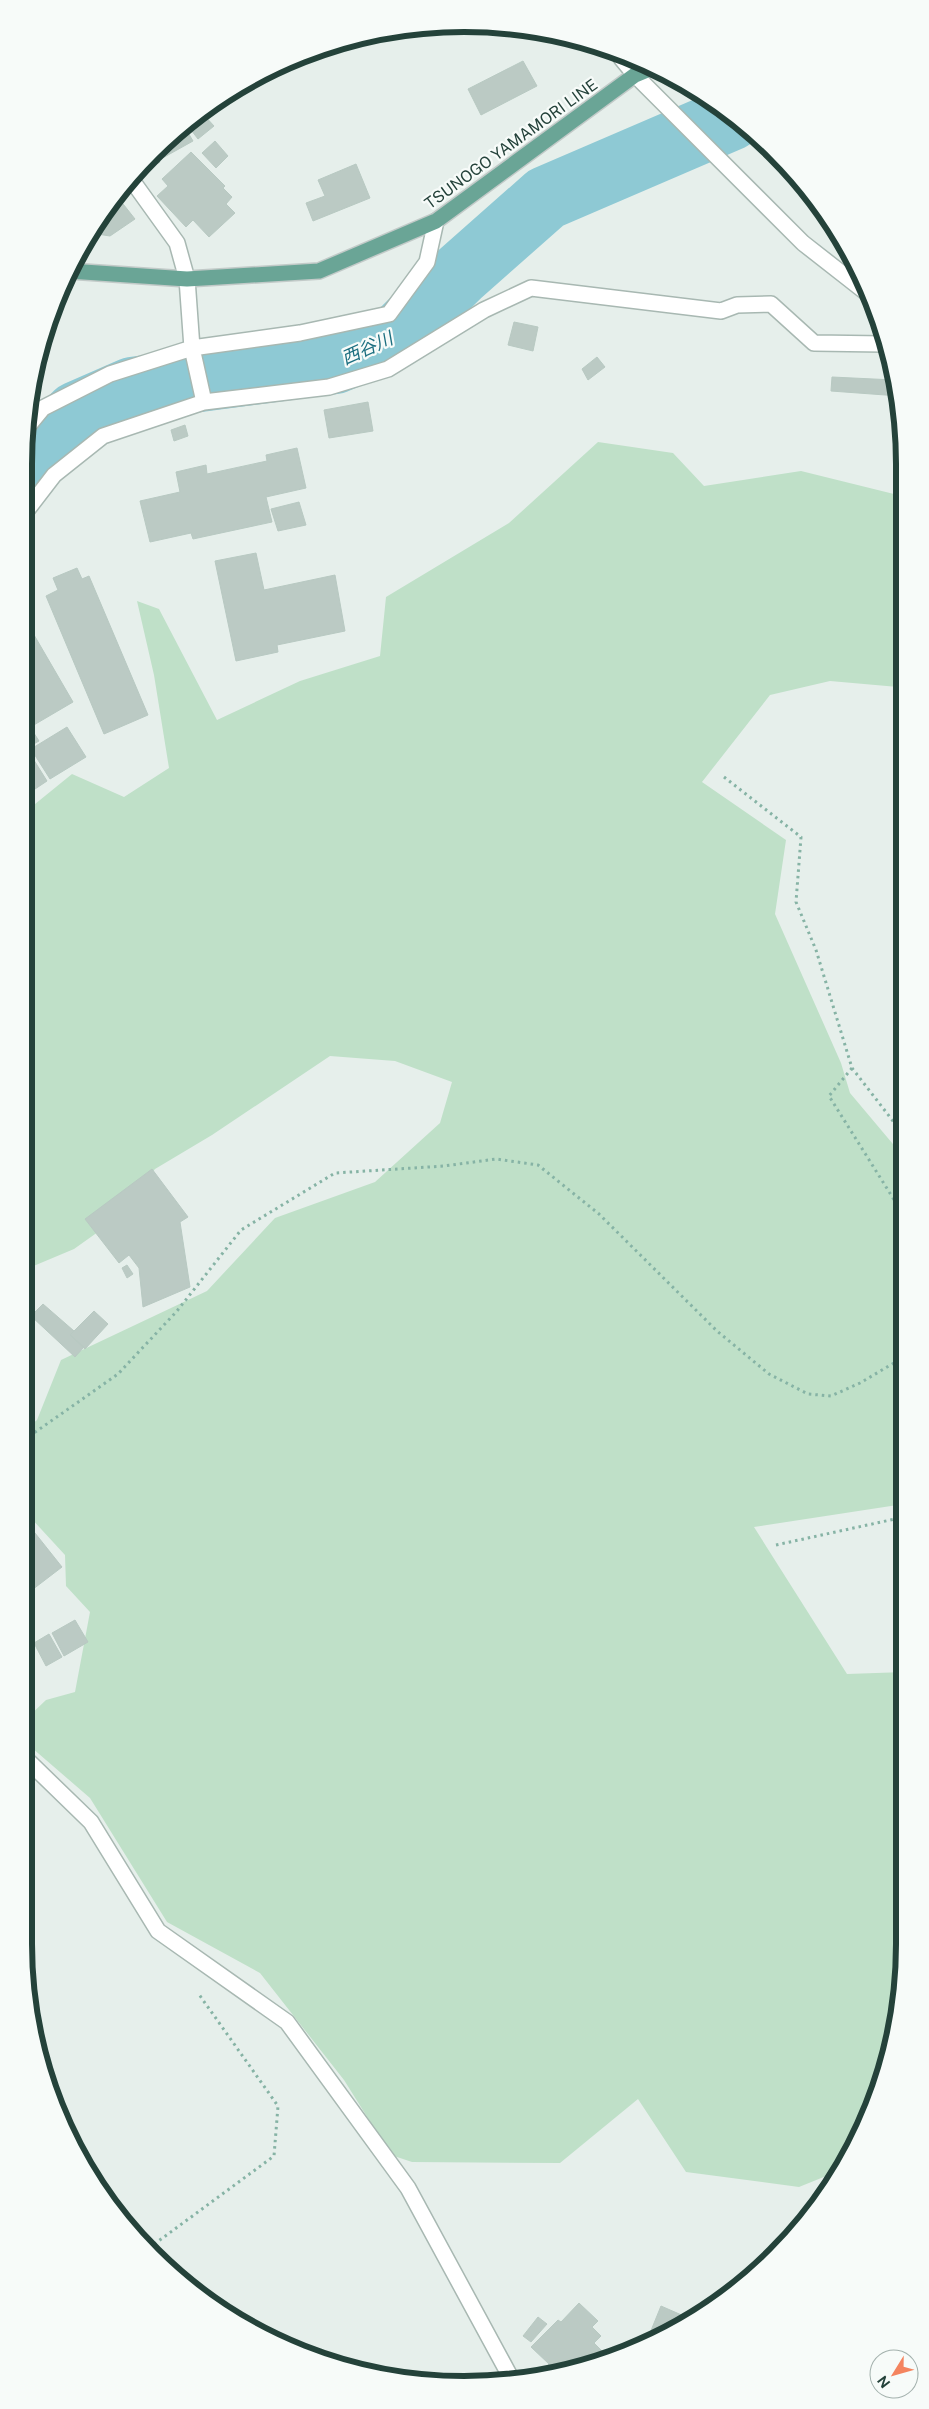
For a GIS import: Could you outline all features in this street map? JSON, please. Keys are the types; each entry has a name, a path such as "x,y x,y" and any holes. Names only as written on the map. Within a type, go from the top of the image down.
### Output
{"main road":[{"name":"TSUNOGO YAMAMORI LINE","path":"78,272 187,279 320,271 436,221 641,72"}],"street":[{"path":"641,72 804,243 858,286"},
{"path":"136,185 177,243 187,279 192,348 204,402"},
{"path":"35,418 43,408 110,374 192,348 300,333 388,314 427,262 436,221"},
{"path":"32,504 54,475 103,436 204,402 329,387 388,370 484,310 531,288 721,311 737,305 771,304 814,343 879,344"},
{"path":"32,1764 91,1822 158,1932 287,2022 408,2188 510,2374"}],"path":[{"path":"724,777 800,837 796,902 816,950 852,1068 896,1125"},
{"path":"852,1068 829,1096 896,1201"},
{"path":"32,1434 118,1374 177,1311 241,1230 335,1173 444,1166 496,1159 538,1165 599,1214 716,1331 769,1374 808,1394 831,1396 860,1383 896,1362"},
{"path":"776,1545 896,1519"},
{"path":"154,2244 274,2156 278,2106 192,1985"}],"green space":[{"path":"598,442 673,453 704,486 801,471 896,495 896,687 830,681 770,695 702,782 786,840 775,914 841,1063 850,1093 896,1148 896,1505 754,1527 847,1674 896,1672 896,1973 888,2029 874,2083 864,2110 839,2160 830,2174 799,2187 686,2172 638,2099 560,2163 412,2162 391,2155 344,2080 260,1973 167,1922 90,1798 32,1748 32,1713 46,1700 75,1692 90,1612 66,1586 65,1555 32,1519 32,1424 37,1420 61,1360 207,1291 275,1218 375,1182 440,1123 452,1082 395,1061 330,1056 212,1135 155,1169 112,1222 74,1249 32,1267 32,806 72,774 124,797 169,768 154,675 137,601 159,609 217,720 300,681 380,656 386,597 509,523"}],"building":[{"path":"523,61 537,86 481,115 468,89"},
{"path":"207,118 214,126 198,139 192,131"},
{"path":"188,133 193,141 159,160 160,162 152,167 159,159"},
{"path":"215,141 228,156 216,168 202,153"},
{"path":"191,152 225,186 223,188 232,197 226,204 235,213 209,237 193,220 186,227 157,196 168,186 162,179"},
{"path":"356,164 370,198 313,221 306,203 325,196 318,180"},
{"path":"122,202 135,219 110,236 99,234"},
{"path":"514,322 538,327 533,351 508,345"},
{"path":"597,357 605,367 588,380 582,369"},
{"path":"832,377 888,380 891,395 831,391"},
{"path":"368,402 373,431 329,438 324,410"},
{"path":"185,425 188,436 174,441 171,430"},
{"path":"297,448 306,488 266,497 272,522 193,539 191,533 150,542 140,501 180,492 176,472 206,465 207,474 267,461 266,455"},
{"path":"299,502 306,525 278,531 271,509"},
{"path":"256,553 264,590 335,575 345,631 277,645 278,652 236,661 215,561"},
{"path":"77,568 82,579 89,576 148,715 104,734 46,596 58,590 53,578"},
{"path":"32,631 73,702 32,726"},
{"path":"67,727 86,757 50,779 32,748"},
{"path":"32,730 39,741 32,745"},
{"path":"32,757 47,781 32,791"},
{"path":"152,1169 188,1217 180,1222 190,1287 143,1307 139,1268 129,1255 119,1263 85,1219"},
{"path":"127,1265 133,1274 127,1278 122,1268"},
{"path":"43,1304 74,1331 70,1335 84,1347 75,1357 32,1315"},
{"path":"94,1311 108,1324 85,1349 70,1335"},
{"path":"32,1529 62,1567 32,1590"},
{"path":"75,1620 88,1642 64,1656 52,1633"},
{"path":"49,1634 62,1657 46,1666 34,1643"},
{"path":"579,2303 598,2321 592,2327 601,2336 594,2343 604,2353 545,2369 549,2364 531,2347 558,2320 561,2322"},
{"path":"661,2306 685,2316 656,2332 650,2333"},
{"path":"538,2317 547,2324 531,2342 523,2336"}],"waterway":[{"name":"西谷川","path":"32,461 77,413 132,389 335,362 397,336 460,274 546,198 725,121"}]}
